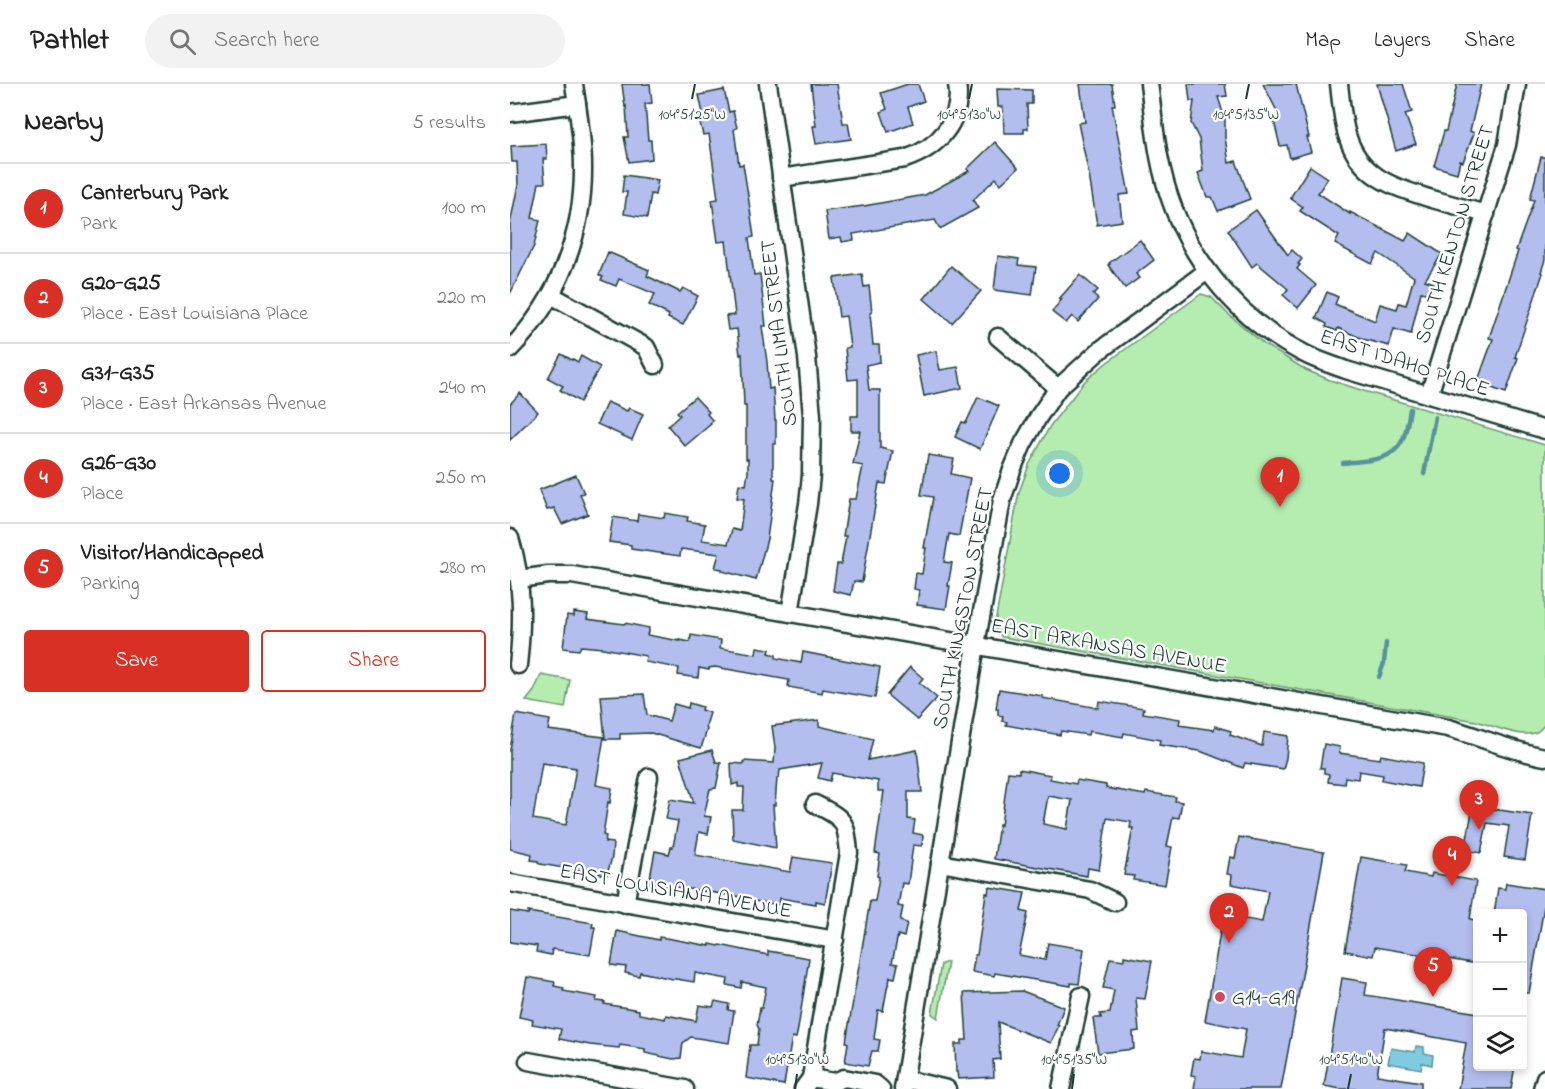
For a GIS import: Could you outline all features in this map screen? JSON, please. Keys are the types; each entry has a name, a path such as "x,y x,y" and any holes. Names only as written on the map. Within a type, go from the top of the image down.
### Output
{"street":[{"path":"510,349 534,321 550,295 572,245 579,219 583,165 574,84"},
{"name":"SOUTH LIMA STREET","path":"768,84 807,357 812,416 812,465 808,504 790,613"},
{"path":"781,178 905,159 920,154 933,146 952,121 957,107 957,84"},
{"path":"1149,84 1161,169 1169,196 1179,223 1208,272"},
{"path":"1339,84 1347,135 1356,154 1369,171 1379,179 1400,189 1486,214"},
{"name":"SOUTH KENTON STREET","path":"1429,395 1507,145 1517,84"},
{"path":"510,113 577,104"},
{"name":"SOUTH KINGSTON STREET","path":"904,1084 976,645 1002,500 1012,470 1023,444 1059,388 1099,351 1208,272"},
{"name":"EAST IDAHO PLACE","path":"1208,272 1239,307 1260,325 1308,355 1346,370 1545,430"},
{"path":"550,295 646,347 655,365"},
{"path":"998,337 1059,388"},
{"path":"510,538 519,579 522,622 518,665"},
{"name":"EAST ARKANSAS AVENUE","path":"519,579 548,575 572,575 976,645 1448,728 1517,751 1545,757"},
{"path":"625,904 649,777"},
{"path":"815,804 840,817 847,834 849,853 807,1084 837,1086 844,1078 875,1084 881,1089"},
{"path":"940,863 1090,890 1115,902"},
{"name":"EAST LOUISIANA AVENUE","path":"510,883 835,940"},
{"path":"1061,1089 1081,996"},
{"path":"528,1061 685,1089"},
{"path":"1542,1089 1545,1078"},
{"path":"904,1084 947,1089"}],"green space":[{"path":"1201,294 1211,297 1265,345 1306,370 1364,391 1545,445 1545,724 1539,731 1521,734 1476,721 1002,637 994,628 1019,492 1029,465 1050,426 1085,381"},
{"path":"541,675 570,680 565,708 526,701 534,691"},
{"path":"948,962 938,1018 932,1014 941,964"}],"water":[{"path":"1416,1046 1424,1047 1424,1053 1433,1055 1432,1065 1422,1063 1421,1069 1388,1063 1391,1048 1415,1052"}],"building":[{"path":"622,84 650,84 652,103 645,104 652,159 629,162 624,137 628,137"},
{"path":"811,84 837,84 843,123 848,123 851,139 816,144"},
{"path":"908,84 918,84 924,101 908,107 913,123 888,132 881,112 887,109 881,93"},
{"path":"1080,84 1112,84 1115,105 1112,105 1129,194 1119,195 1122,221 1097,225 1078,123 1085,122"},
{"path":"1188,84 1225,84 1227,96 1218,97 1225,119 1229,163 1236,161 1250,199 1218,211 1212,197 1207,197 1198,173 1203,171 1199,139 1191,123 1194,101 1190,101"},
{"path":"1263,84 1296,84 1311,152 1290,158 1287,145 1280,146 1273,117 1279,115"},
{"path":"1377,84 1403,84 1412,112 1405,114 1416,144 1396,151"},
{"path":"1457,84 1481,84 1470,131 1474,133 1463,162 1460,161 1457,173 1434,166 1444,131 1446,131"},
{"path":"997,89 1032,90 1032,104 1027,104 1028,129 1024,129 1024,133 1004,133 1003,107 998,107"},
{"path":"724,90 729,112 733,111 737,128 734,129 739,165 743,164 748,195 754,237 749,238 754,275 760,274 766,326 762,326 769,389 773,388 776,420 776,444 773,444 773,479 775,479 767,539 756,580 715,568 719,554 681,549 680,556 631,549 631,545 609,542 613,517 637,521 638,514 664,518 665,513 688,517 687,521 705,524 702,540 728,544 732,529 740,531 744,499 737,498 739,484 746,485 748,472 742,354 740,355 737,329 728,330 726,316 735,315 726,241 718,242 712,200 718,199 709,134 703,135 699,119 704,118 699,95"},
{"path":"995,142 1018,168 1001,184 996,178 973,200 978,208 940,229 935,220 853,234 854,240 842,242 841,237 829,239 825,211 925,195 969,171 967,169"},
{"path":"546,144 547,159 543,159 545,183 539,183 532,218 540,220 534,246 510,294 510,224 518,185 517,162 512,162 511,146"},
{"path":"1541,157 1545,157 1545,260 1506,393 1477,383 1493,339 1489,338 1518,251 1516,250 1534,200 1530,199"},
{"path":"1310,166 1328,178 1318,193 1350,214 1350,212 1405,241 1410,233 1442,254 1425,280 1434,283 1430,294 1421,292 1411,334 1394,329 1389,346 1363,339 1338,328 1337,331 1326,327 1327,324 1316,318 1327,292 1338,297 1335,304 1375,321 1380,304 1397,309 1399,303 1406,305 1414,277 1378,253 1372,264 1335,244 1339,236 1300,211 1303,207 1290,198"},
{"path":"624,175 658,180 655,195 651,194 647,218 624,214 627,192 622,192"},
{"path":"1256,210 1288,255 1292,250 1302,259 1297,269 1316,285 1298,308 1283,295 1288,289 1257,263 1252,267 1228,230"},
{"path":"1140,240 1154,260 1136,274 1139,278 1125,288 1108,265"},
{"path":"608,252 649,270 647,276 680,292 683,288 698,296 683,325 649,305 655,294 619,279 616,286 601,280 603,277 599,275"},
{"path":"998,256 1019,259 1018,265 1036,267 1032,295 994,290"},
{"path":"951,266 981,291 952,323 924,299"},
{"path":"862,274 864,287 869,286 873,345 879,345 880,362 866,365 869,390 880,390 880,448 893,451 886,484 879,483 862,582 854,581 851,595 833,591 837,564 841,564 846,536 843,536 849,499 856,499 863,466 853,464 860,431 851,431 851,416 858,416 858,379 848,380 845,348 850,347 846,316 839,317 834,278"},
{"path":"1080,275 1098,290 1093,295 1098,299 1078,322 1072,316 1066,323 1052,312 1062,299 1059,299"},
{"path":"936,351 940,370 958,367 962,388 924,396 916,355"},
{"path":"561,354 578,362 581,356 600,367 580,402 560,390 563,386 548,378"},
{"path":"520,393 538,412 510,440 510,404"},
{"path":"695,397 709,412 707,414 713,421 685,446 668,426 680,415 677,412"},
{"path":"978,397 999,406 980,449 955,437 962,422 966,423"},
{"path":"607,402 627,411 629,408 643,414 632,440 597,424"},
{"path":"928,455 954,459 951,474 970,478 959,536 949,534 944,562 952,563 946,609 917,605 919,590 914,589 916,573 922,574 933,497 921,495"},
{"path":"576,475 584,493 580,494 588,514 562,524 554,508 547,510 539,490"},
{"path":"574,612 588,614 587,619 649,628 647,635 690,642 691,635 721,640 720,648 756,654 757,647 770,649 769,653 776,655 776,658 801,663 803,652 880,667 875,698 823,689 822,693 788,687 789,680 715,667 709,670 699,668 698,678 678,675 679,668 645,662 646,656 603,648 581,646 579,650 563,648 567,615 574,616"},
{"path":"910,667 923,678 919,683 937,698 917,720 887,695"},
{"path":"999,689 1098,708 1099,701 1144,708 1143,713 1180,719 1179,725 1214,730 1215,726 1231,731 1230,735 1262,746 1264,732 1288,736 1286,758 1283,769 1245,763 1243,768 1200,751 1159,745 1160,740 1124,733 1123,737 1089,731 1088,735 1061,731 1060,735 1006,725 1007,722 1002,721 1003,716 998,715 998,709 996,709"},
{"path":"644,694 647,715 669,721 674,704 688,708 689,703 702,707 701,710 710,713 701,748 651,733 620,734 620,739 605,739 601,696"},
{"path":"516,714 550,720 548,730 604,737 596,785 612,788 603,835 606,836 605,842 613,843 607,875 540,864 538,861 531,860 532,854 510,849 510,750","holes":["542,763 576,768 566,825 533,819"]},
{"path":"819,720 819,726 873,739 868,760 917,750 922,792 908,792 908,819 915,820 913,833 923,835 922,846 913,845 908,884 902,883 898,906 903,907 900,921 907,923 904,937 898,935 892,963 898,964 895,978 890,977 883,1011 878,1010 874,1039 880,1040 878,1051 872,1051 868,1066 845,1062 848,1043 846,1042 870,901 875,901 879,877 877,876 880,854 875,853 884,791 878,791 878,781 832,773 830,781 818,778 822,763 780,770 779,778 777,778 775,805 773,805 776,848 733,839 732,810 743,810 744,787 738,787 738,783 732,785 731,763 744,764 744,761 774,763 775,748 772,726"},
{"path":"1324,744 1340,747 1339,753 1380,759 1381,755 1423,763 1419,787 1382,780 1383,775 1359,771 1358,779 1345,777 1344,784 1328,782 1329,774 1324,773 1324,768 1320,768"},
{"path":"712,750 716,762 721,763 716,788 710,789 704,816 711,817 708,834 699,832 695,855 790,872 793,857 832,863 825,903 816,901 816,904 780,898 779,905 649,883 655,851 669,854 673,847 678,821 666,819 670,799 694,803 680,758"},
{"path":"1019,769 1051,775 1050,779 1076,784 1077,780 1145,795 1146,792 1176,797 1175,801 1182,802 1179,818 1173,817 1167,846 1172,847 1165,885 1133,880 1134,876 1124,875 1133,828 1130,828 1131,822 1107,818 1099,870 1088,868 1087,876 994,859 1008,772 1019,773","holes":["1048,796 1072,800 1067,829 1043,824"]},
{"path":"1473,806 1532,815 1525,860 1504,857 1509,826 1487,823 1481,853 1465,850"},
{"path":"1239,837 1324,852 1302,976 1281,1089 1194,1089 1196,1076 1191,1075 1194,1058 1200,1059 1201,1051 1241,1058 1246,1029 1205,1021 1223,915 1262,922 1268,891 1231,884 1232,875 1227,874 1230,857 1235,858"},
{"path":"1361,857 1407,865 1405,872 1431,877 1432,873 1476,881 1470,919 1473,920 1473,963 1375,947 1373,956 1345,951"},
{"path":"1506,883 1545,889 1545,901 1529,993 1527,993 1527,909 1495,909 1498,888 1505,889"},
{"path":"989,887 1025,893 1021,911 1028,913 1019,955 1045,960 1048,943 1084,949 1079,984 1071,983 1071,986 995,973 994,976 972,972"},
{"path":"510,911 593,923 592,927 595,927 590,955 552,949 551,955 536,952 537,946 510,942"},
{"path":"617,931 659,940 659,937 710,946 710,944 720,945 768,955 768,951 809,958 798,1029 796,1038 792,1037 784,1085 746,1078 750,1045 757,1045 759,1029 757,1025 766,987 742,982 741,988 727,985 728,979 695,973 694,982 640,972 639,976 625,973 626,967 611,965"},
{"path":"1124,956 1152,961 1145,999 1136,998 1139,1031 1133,1032 1134,1049 1098,1053 1093,1018 1101,1018 1100,1014 1110,1013 1114,990 1103,988 1110,958 1124,960"},
{"path":"527,977 555,982 554,986 564,988 563,991 597,997 596,1001 605,1002 604,1004 639,1010 639,1014 665,1019 666,1015 696,1021 699,1005 713,1007 715,1001 729,1004 728,1010 734,1011 729,1043 691,1037 683,1043 681,1058 673,1059 645,1053 645,1049 620,1045 619,1048 590,1045 559,1039 561,1029 532,1024 533,1020 519,1017"},
{"path":"1342,978 1367,982 1365,995 1473,1012 1473,1071 1514,1071 1511,1089 1458,1089 1466,1043 1385,1028 1377,1075 1421,1082 1421,1089 1341,1089 1324,1086"},
{"path":"1022,991 1064,1007 1051,1043 998,1022 1000,1059 993,1060 994,1077 958,1079 955,1044 962,1044 962,1040 967,1040 964,993"}],"waterway":[{"path":"1343,463 1376,459 1391,453 1404,437 1410,409"},
{"path":"1424,474 1435,417"},
{"path":"1379,677 1384,663 1386,643"}],"place":[{"name":"Canterbury Park","path":"1280,507"},
{"name":"G31-G35","path":"1479,830"},
{"name":"G26-G30","path":"1452,886"},
{"name":"G20-G25","path":"1229,943"},
{"name":"G14-G19","path":"1220,997"},
{"name":"Visitor/Handicapped","path":"1433,997"}]}
